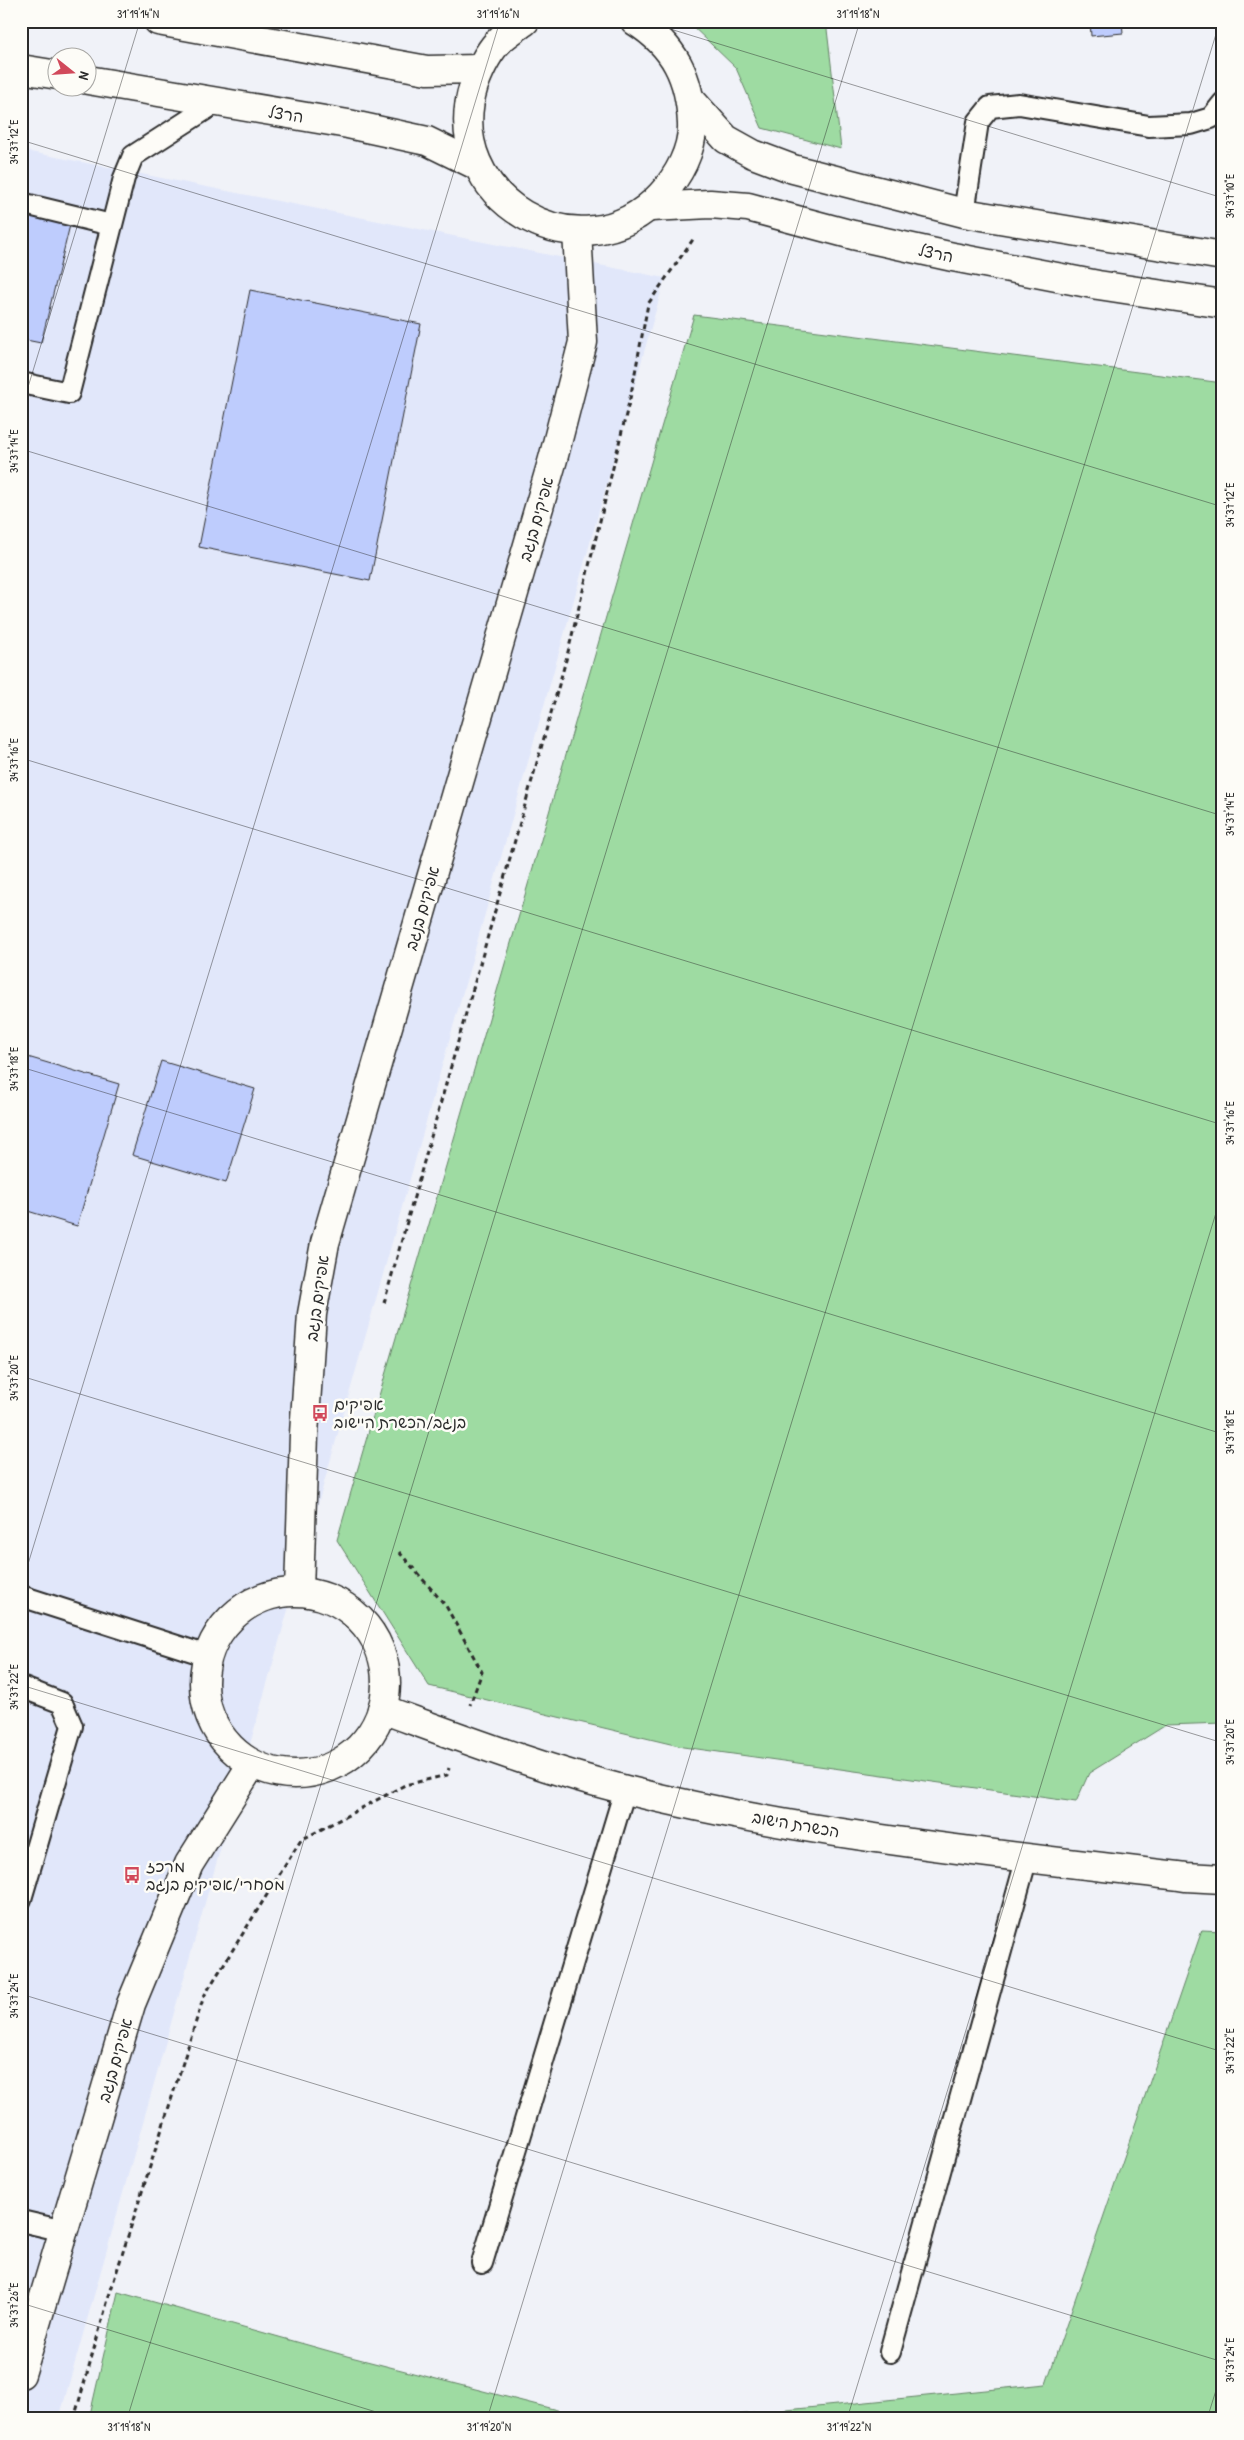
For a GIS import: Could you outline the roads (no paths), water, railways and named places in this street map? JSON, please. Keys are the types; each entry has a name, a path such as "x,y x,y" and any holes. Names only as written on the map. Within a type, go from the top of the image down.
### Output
{"street":[{"path":"158,21 427,70 480,69"},
{"path":"525,21 500,40 480,69 469,100 469,134 478,166 495,192 518,213 546,226 577,231 603,229 620,224 651,206 671,185 686,158 692,130 691,100 678,64 655,34 635,21"},
{"path":"21,68 48,73"},
{"name":"הרצל","path":"98,82 348,124 427,141 478,166"},
{"path":"691,100 726,140 753,154 792,169 964,213 1223,256"},
{"name":"הרצל","path":"651,206 710,204 748,207 853,235 953,257 1098,285 1223,304"},
{"name":"אפיקים בנגב","path":"298,1592 304,1434 312,1314 325,1243 553,459 583,342 577,231"},
{"path":"298,1592 321,1596 338,1603 352,1612 365,1625 375,1640 382,1657 385,1675 382,1709 365,1740 337,1764 302,1774 285,1774 252,1764 224,1741 214,1726 204,1691 204,1673 214,1640 224,1625 237,1612 252,1602 271,1595 298,1592"},
{"name":"הכשרת הישוב","path":"382,1709 521,1759 625,1790 782,1823 917,1844 1027,1858 1186,1877 1223,1878"},
{"name":"אפיקים בנגב","path":"21,2374 131,2004 188,1864 252,1764"}],"lane":[{"path":"21,383 70,393 111,225 124,178 133,156 217,102"},
{"path":"964,213 978,122 990,107 1019,104 1149,126 1191,124 1211,118 1223,104"},
{"path":"21,203 111,225"},
{"path":"21,1596 208,1656"},
{"path":"21,1686 62,1703 72,1726 21,1899"},
{"path":"482,2263 625,1790"},
{"path":"890,2352 1027,1858"},
{"path":"21,2221 64,2231"}],"place":[{"name":"אפיקים בנגב/הכשרת היישוב","path":"320,1413"},
{"name":"מרכז מסחרי/אפיקים בנגב","path":"132,1875"}]}
